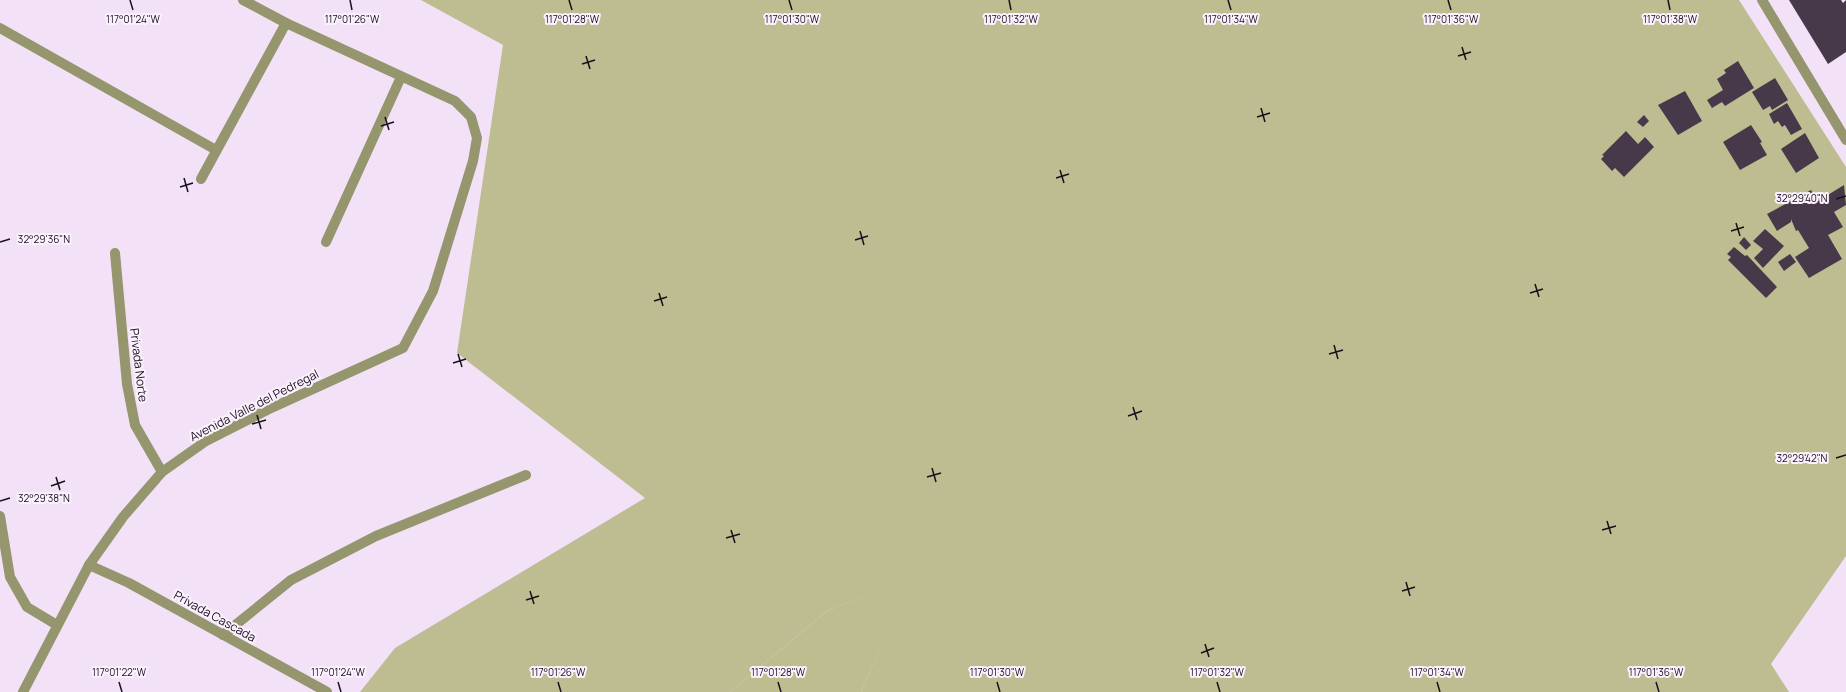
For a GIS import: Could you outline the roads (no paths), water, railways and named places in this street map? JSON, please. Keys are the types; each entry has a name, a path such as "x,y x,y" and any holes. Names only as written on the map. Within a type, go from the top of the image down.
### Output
{"street":[{"path":"243,0 286,23 402,77 326,242"},
{"path":"1762,0 1846,140"},
{"path":"201,179 286,23"},
{"path":"0,28 216,150"},
{"name":"Avenida Valle del Pedregal","path":"24,691 89,565 122,517 162,472 206,441 267,410 403,348 433,291 473,161 477,138 471,117 455,101 402,77"},
{"name":"Privada Norte","path":"115,254 127,384 135,425 162,472"},
{"path":"223,635 291,580 376,536 526,475"},
{"path":"0,516 10,577 26,607 57,625"},
{"name":"Privada Cascada","path":"89,565 129,583 327,692"}]}
